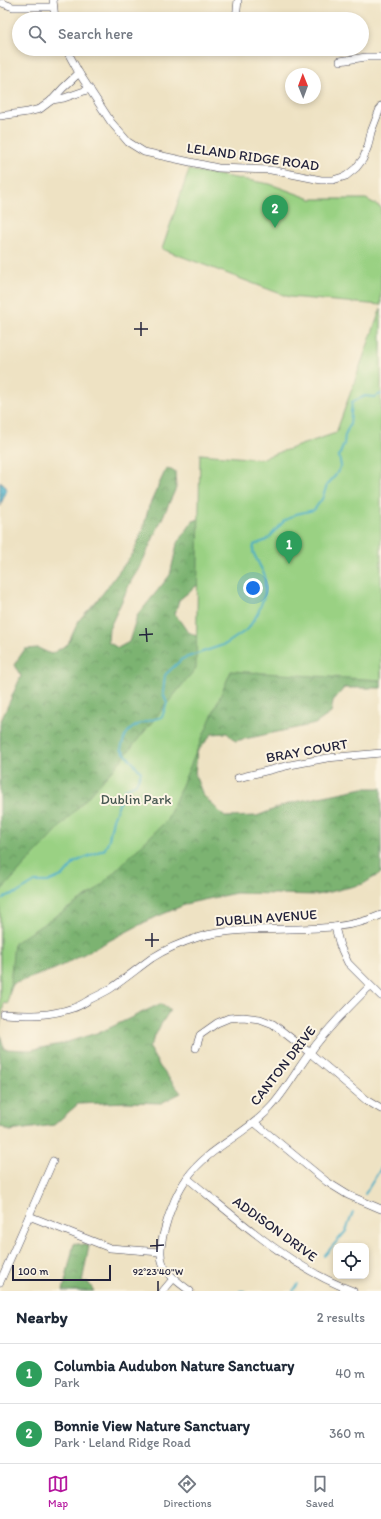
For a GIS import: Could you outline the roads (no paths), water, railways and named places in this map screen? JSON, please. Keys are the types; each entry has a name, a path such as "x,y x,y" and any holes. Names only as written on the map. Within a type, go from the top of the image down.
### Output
{"street":[{"path":"1,3 9,0"},
{"path":"237,12 238,0"},
{"path":"1,3 13,7 53,3"},
{"name":"LELAND RIDGE ROAD","path":"70,56 111,122 128,142 144,152 218,168 271,170 321,180 333,180 346,176 356,168 363,159 381,106"},
{"path":"340,62 366,57 381,57"},
{"path":"0,116 40,109 52,100 79,73"},
{"path":"52,100 90,90"},
{"name":"BRAY COURT","path":"238,778 290,765 327,758 381,753"},
{"name":"DUBLIN AVENUE","path":"4,1014 25,1016 49,1015 74,1008 110,989 153,958 175,945 198,937 222,932 250,929 335,927 370,920 381,915"},
{"path":"335,927 340,946 348,963 381,996"},
{"name":"CANTON DRIVE","path":"160,1252 162,1238 171,1207 178,1191 187,1178 200,1163 255,1123 271,1107 336,1020 370,986"},
{"path":"196,1048 200,1035 217,1023 229,1018 243,1017 260,1019 273,1024 366,1100 381,1109"},
{"path":"255,1123 327,1182 348,1195 381,1209"},
{"path":"0,1282 52,1161"},
{"name":"ADDISON DRIVE","path":"187,1178 278,1251 333,1284 353,1291"},
{"path":"29,1216 110,1248 160,1252 164,1267 173,1279 190,1291"},
{"path":"163,1291 173,1279"}],"water":[{"path":"0,481 5,485 7,490 0,506"}],"waterway":[{"path":"0,900 17,893 35,882 48,882 64,875 75,862 105,849 109,839 113,819 125,789 136,784 141,772 121,749 127,733 132,728 144,722 162,717 167,703 163,693 165,675 182,659 226,644 248,629 258,613 265,594 265,576 253,552 254,545 267,540 284,521 296,514 314,510 322,499 327,485 341,466 339,456 350,424 352,402 365,396 374,397 381,394"},
{"path":"365,1194 381,1168"},
{"path":"324,1256 346,1231 353,1212"},
{"path":"293,1291 298,1284"}],"place":[{"name":"Bonnie View Nature Sanctuary","path":"275,228"},
{"name":"Columbia Audubon Nature Sanctuary","path":"289,564"}],"park label":[{"name":"Dublin Park","path":"136,799"}]}
